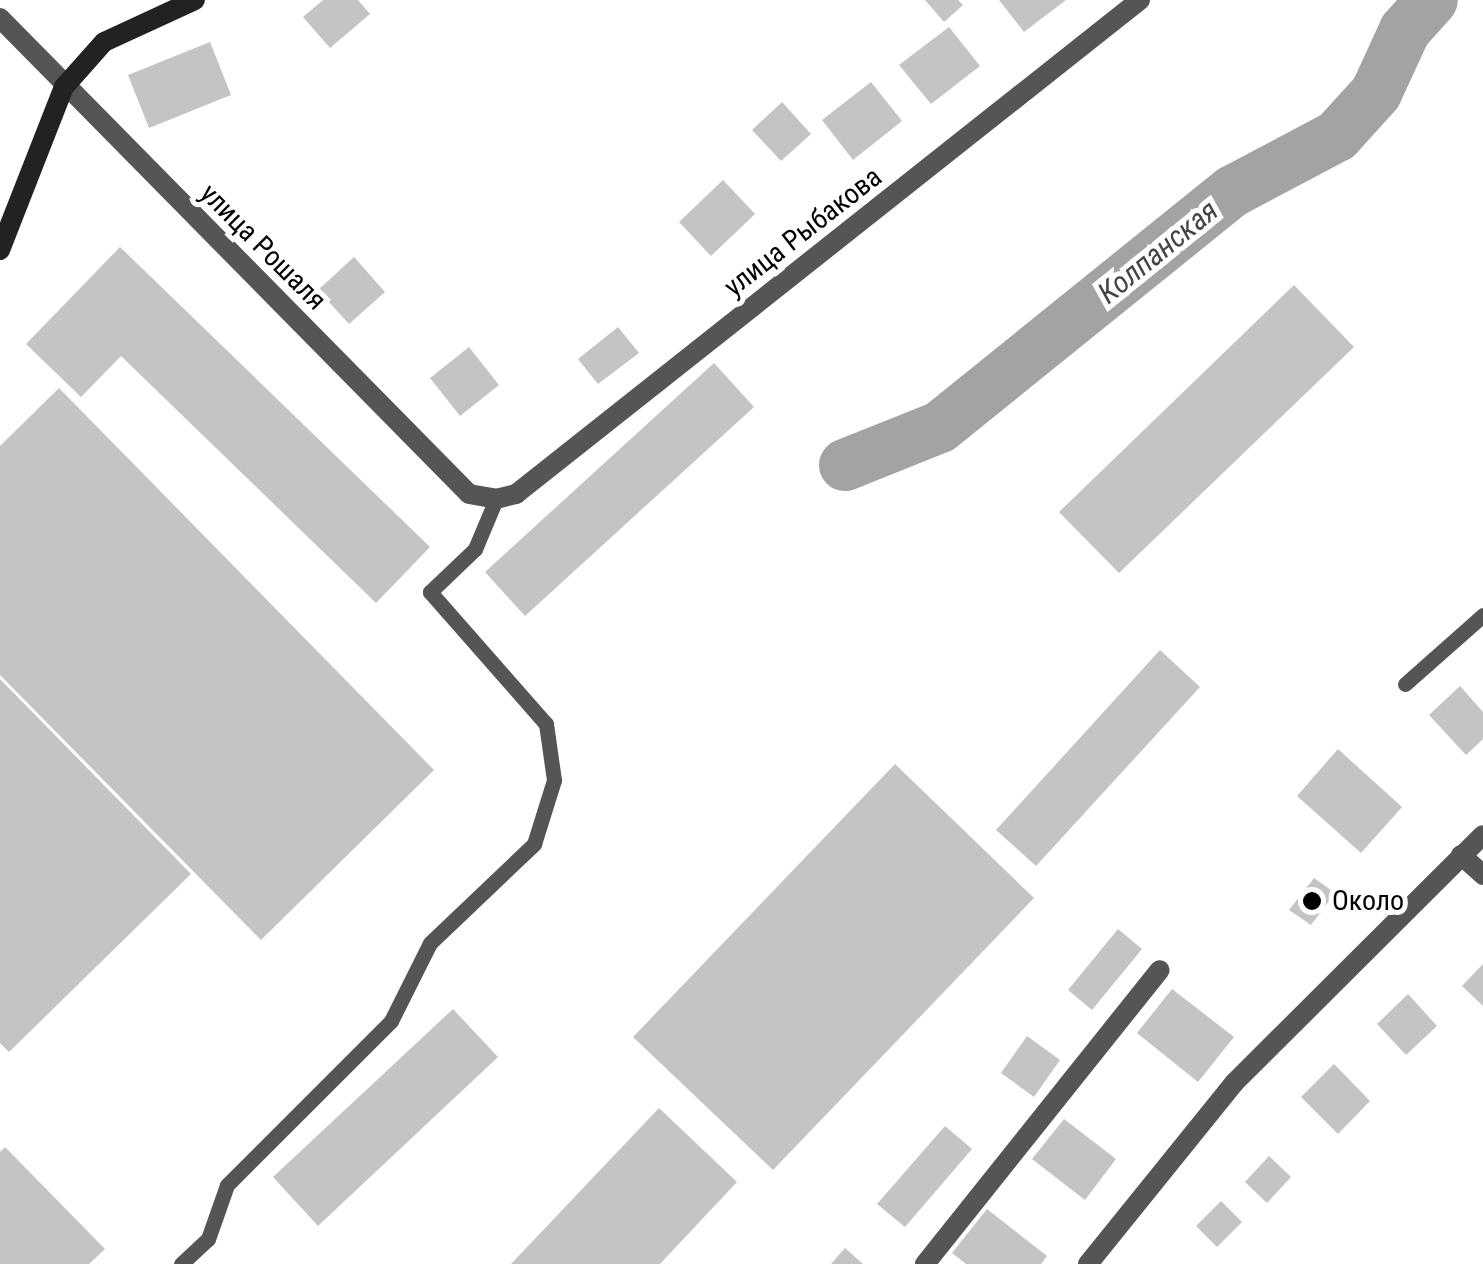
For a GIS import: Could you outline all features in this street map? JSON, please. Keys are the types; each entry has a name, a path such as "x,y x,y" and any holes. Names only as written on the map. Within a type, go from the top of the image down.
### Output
{"main road":[{"path":"0,250 64,87 104,42 195,0"}],"street":[{"name":"улица Рыбакова","path":"496,500 516,494 1140,0"},
{"name":"улица Рошаля","path":"0,18 470,494 496,500"},
{"path":"1088,1264 1234,1083 1483,835"},
{"path":"1461,855 1483,874"},
{"path":"925,1264 1160,970"}],"lane":[{"path":"181,1264 208,1239 227,1184 391,1022 430,944 534,844 554,780 546,724 430,592 475,549 496,500"},
{"path":"1406,684 1483,616"}],"building":[{"path":"323,0 358,0 370,14 330,48 303,17"},
{"path":"925,0 958,0 963,5 944,22"},
{"path":"999,0 1066,0 1024,32"},
{"path":"949,27 980,66 931,104 899,65"},
{"path":"210,42 231,95 149,128 128,75"},
{"path":"871,82 902,121 853,160 822,120"},
{"path":"782,102 811,134 781,161 752,130"},
{"path":"723,180 755,214 711,256 679,222"},
{"path":"120,247 430,547 376,603 121,356 81,397 26,344"},
{"path":"354,257 385,292 349,324 318,290"},
{"path":"1294,285 1354,347 1119,573 1059,512"},
{"path":"618,327 639,353 598,384 578,359"},
{"path":"469,347 499,385 460,416 430,378"},
{"path":"714,363 754,407 525,616 485,572"},
{"path":"59,388 434,770 261,940 0,675 0,446"},
{"path":"1160,650 1200,687 1036,866 996,830"},
{"path":"0,679 191,874 9,1052 0,1043"},
{"path":"1460,686 1483,712 1483,739 1466,755 1429,715"},
{"path":"1338,749 1402,807 1361,853 1297,796"},
{"path":"895,764 1034,898 773,1170 633,1037"},
{"name":"Около","path":"1314,878 1335,893 1311,925 1289,910"},
{"path":"1118,929 1142,949 1092,1010 1068,990"},
{"path":"1483,964 1483,1006 1462,986"},
{"path":"1172,989 1234,1037 1198,1082 1137,1033"},
{"path":"1408,994 1437,1026 1406,1055 1377,1024"},
{"path":"453,1009 498,1057 318,1226 273,1177"},
{"path":"1027,1036 1060,1060 1034,1097 1001,1073"},
{"path":"1334,1064 1370,1101 1338,1134 1301,1097"},
{"path":"659,1108 737,1182 660,1264 511,1264"},
{"path":"1064,1119 1116,1159 1085,1200 1032,1159"},
{"path":"945,1126 972,1149 905,1227 877,1204"},
{"path":"5,1147 105,1249 89,1264 0,1264 0,1152"},
{"path":"1269,1156 1291,1177 1267,1203 1245,1182"},
{"path":"1221,1201 1242,1222 1217,1247 1196,1226"},
{"path":"987,1209 1047,1256 1041,1264 966,1264 952,1253"},
{"path":"845,1248 863,1264 831,1264"}],"waterway":[{"name":"Колпанская","path":"845,465 940,427 1233,191 1337,136 1376,93 1405,30 1432,0"}],"place":[{"name":"Около","path":"1312,901"}]}
